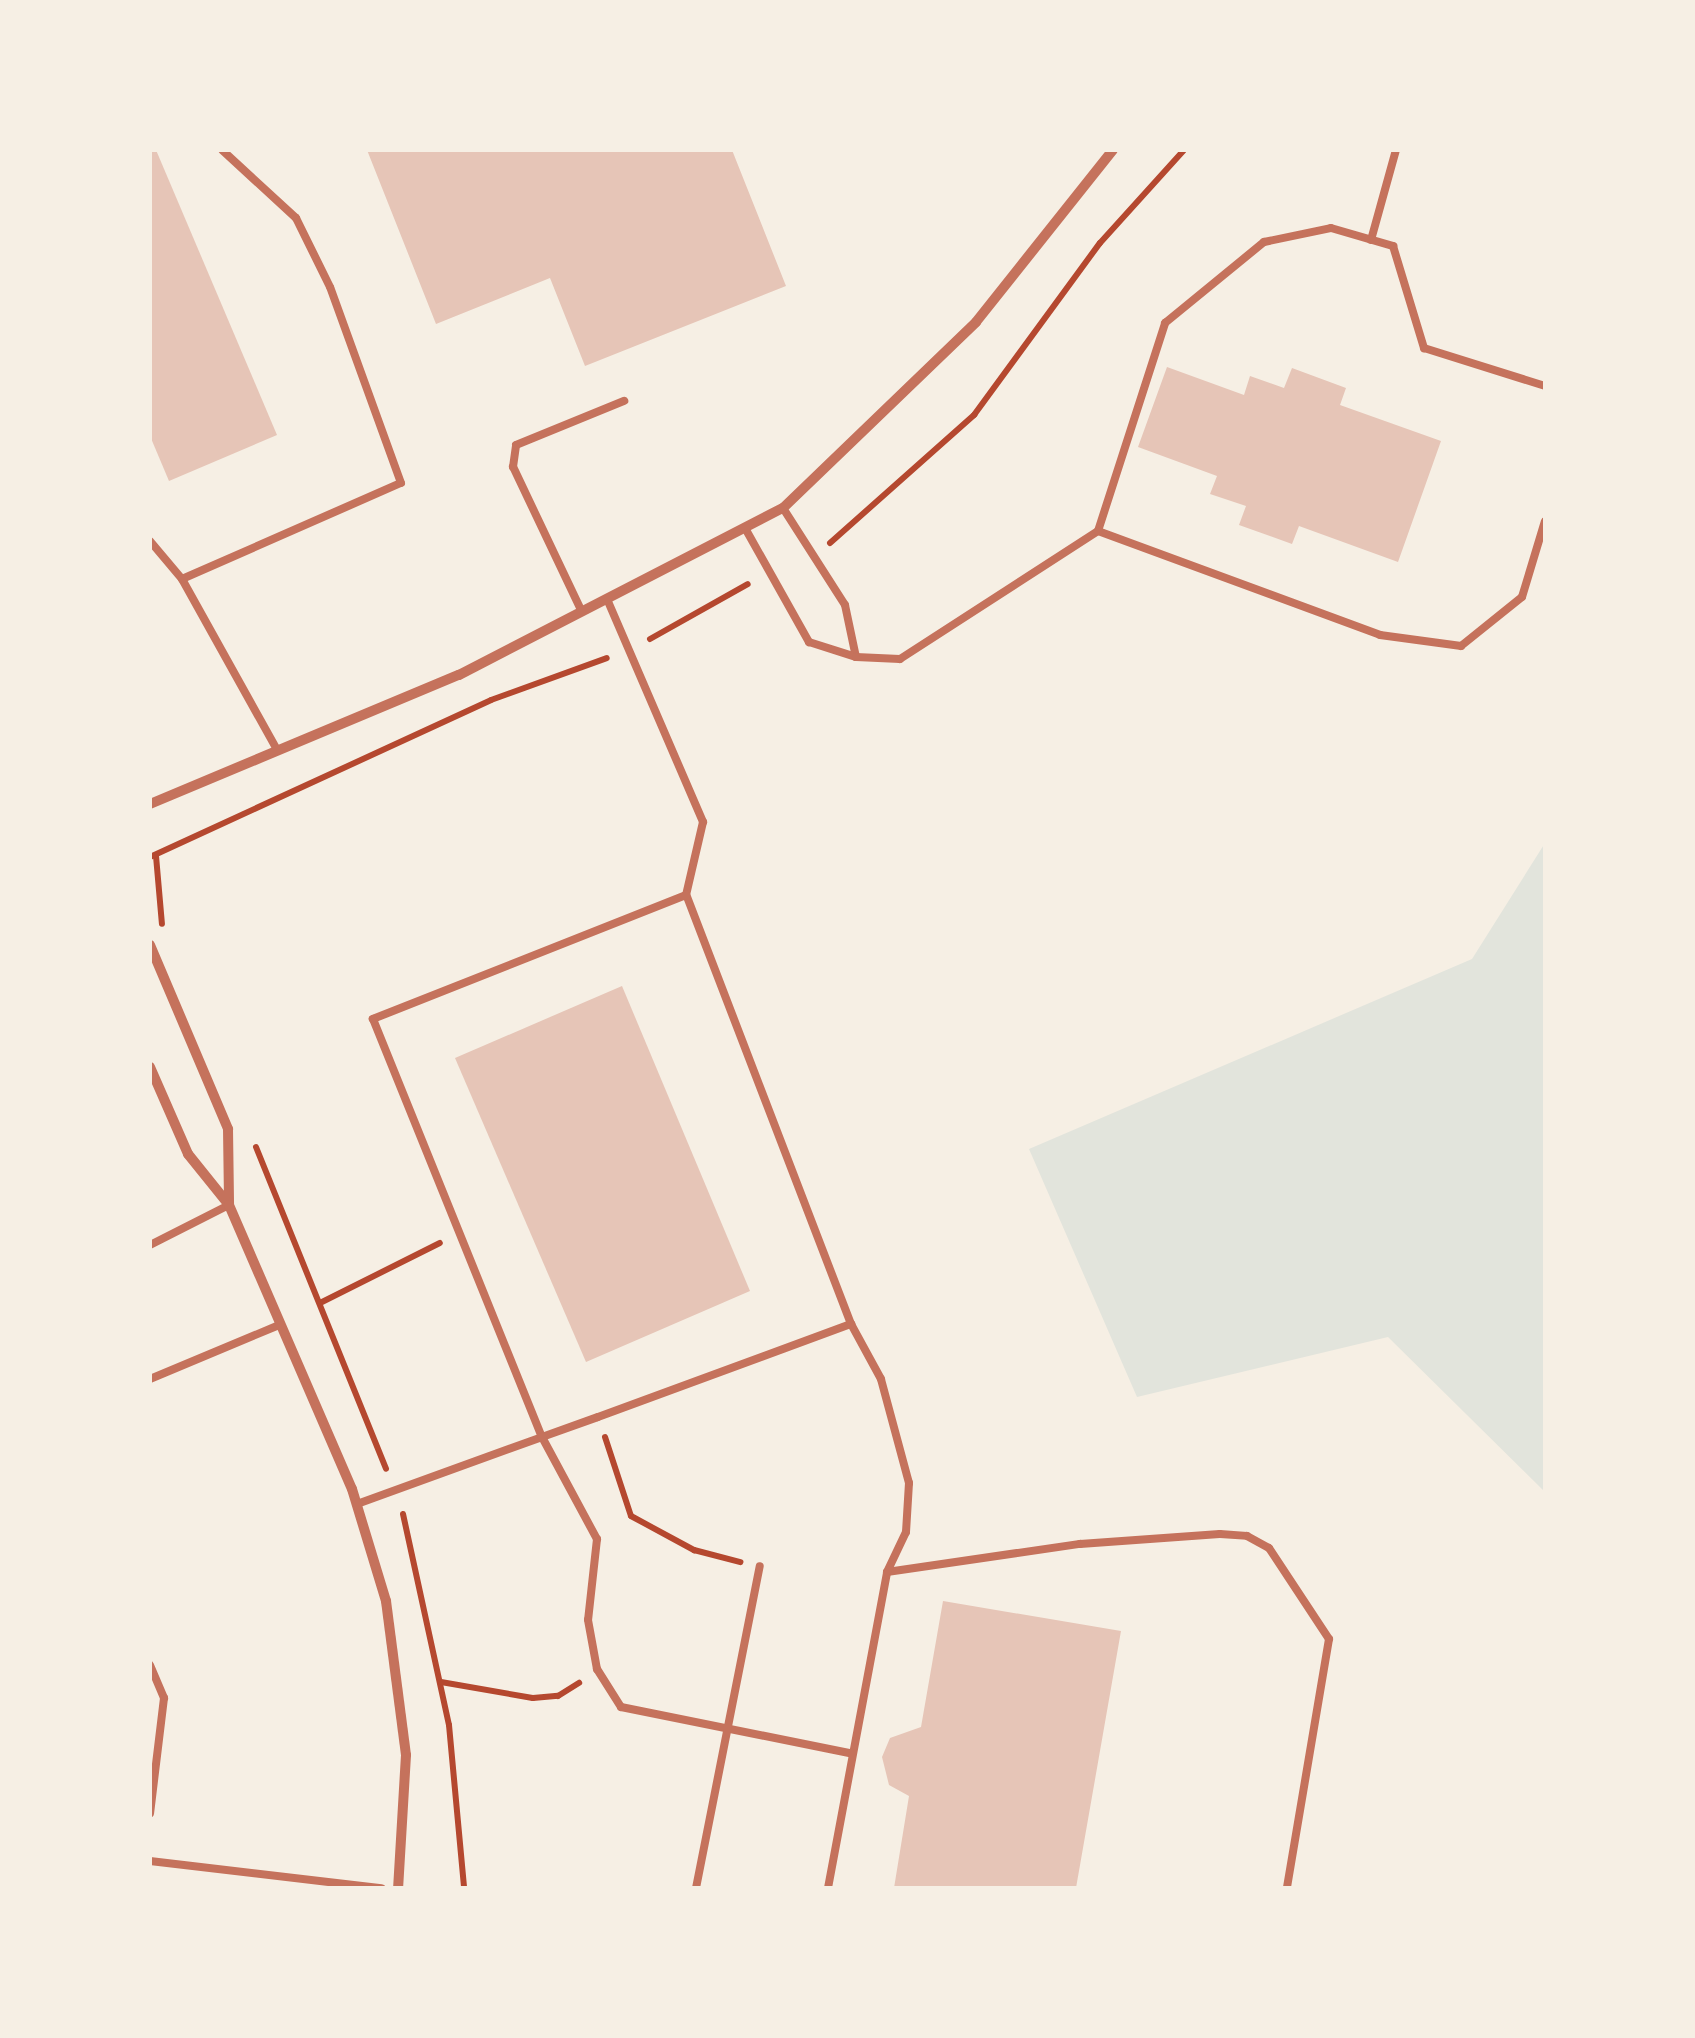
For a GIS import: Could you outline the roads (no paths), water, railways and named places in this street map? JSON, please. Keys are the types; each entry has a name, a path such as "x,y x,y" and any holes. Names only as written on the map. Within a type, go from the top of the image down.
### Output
{"street":[{"path":"150,804 276,748 459,675 783,508 976,322 1112,150"},
{"path":"150,945 228,1129 229,1205"},
{"path":"150,1067 188,1154 229,1205 357,1504 386,1601 406,1756 398,1888"}],"lane":[{"path":"182,579 401,483 330,287 296,218 222,150"},
{"path":"1370,240 1396,150"},
{"path":"745,528 809,642 856,657 900,660 1098,532 1165,322 1264,242 1331,228 1393,246 1424,348 1545,386"},
{"path":"582,612 513,468 516,444 624,400"},
{"path":"783,508 845,605 856,657"},
{"path":"1098,532 1380,635 1461,646 1522,597 1545,521"},
{"path":"150,541 182,579 276,748"},
{"path":"607,599 703,822 686,895 852,1324 881,1379 909,1483 906,1532 886,1572 828,1888"},
{"path":"686,895 373,1020 462,1231 542,1437 598,1539 588,1620 598,1672 621,1707 850,1752"},
{"path":"150,1245 229,1205"},
{"path":"357,1504 852,1324"},
{"path":"150,1379 279,1325"},
{"path":"886,1572 1080,1544 1200,1536 1247,1536 1269,1548 1329,1639 1287,1888"},
{"path":"696,1888 760,1566"},
{"path":"150,1665 164,1698 150,1813"},
{"path":"150,1861 382,1888"}]}
